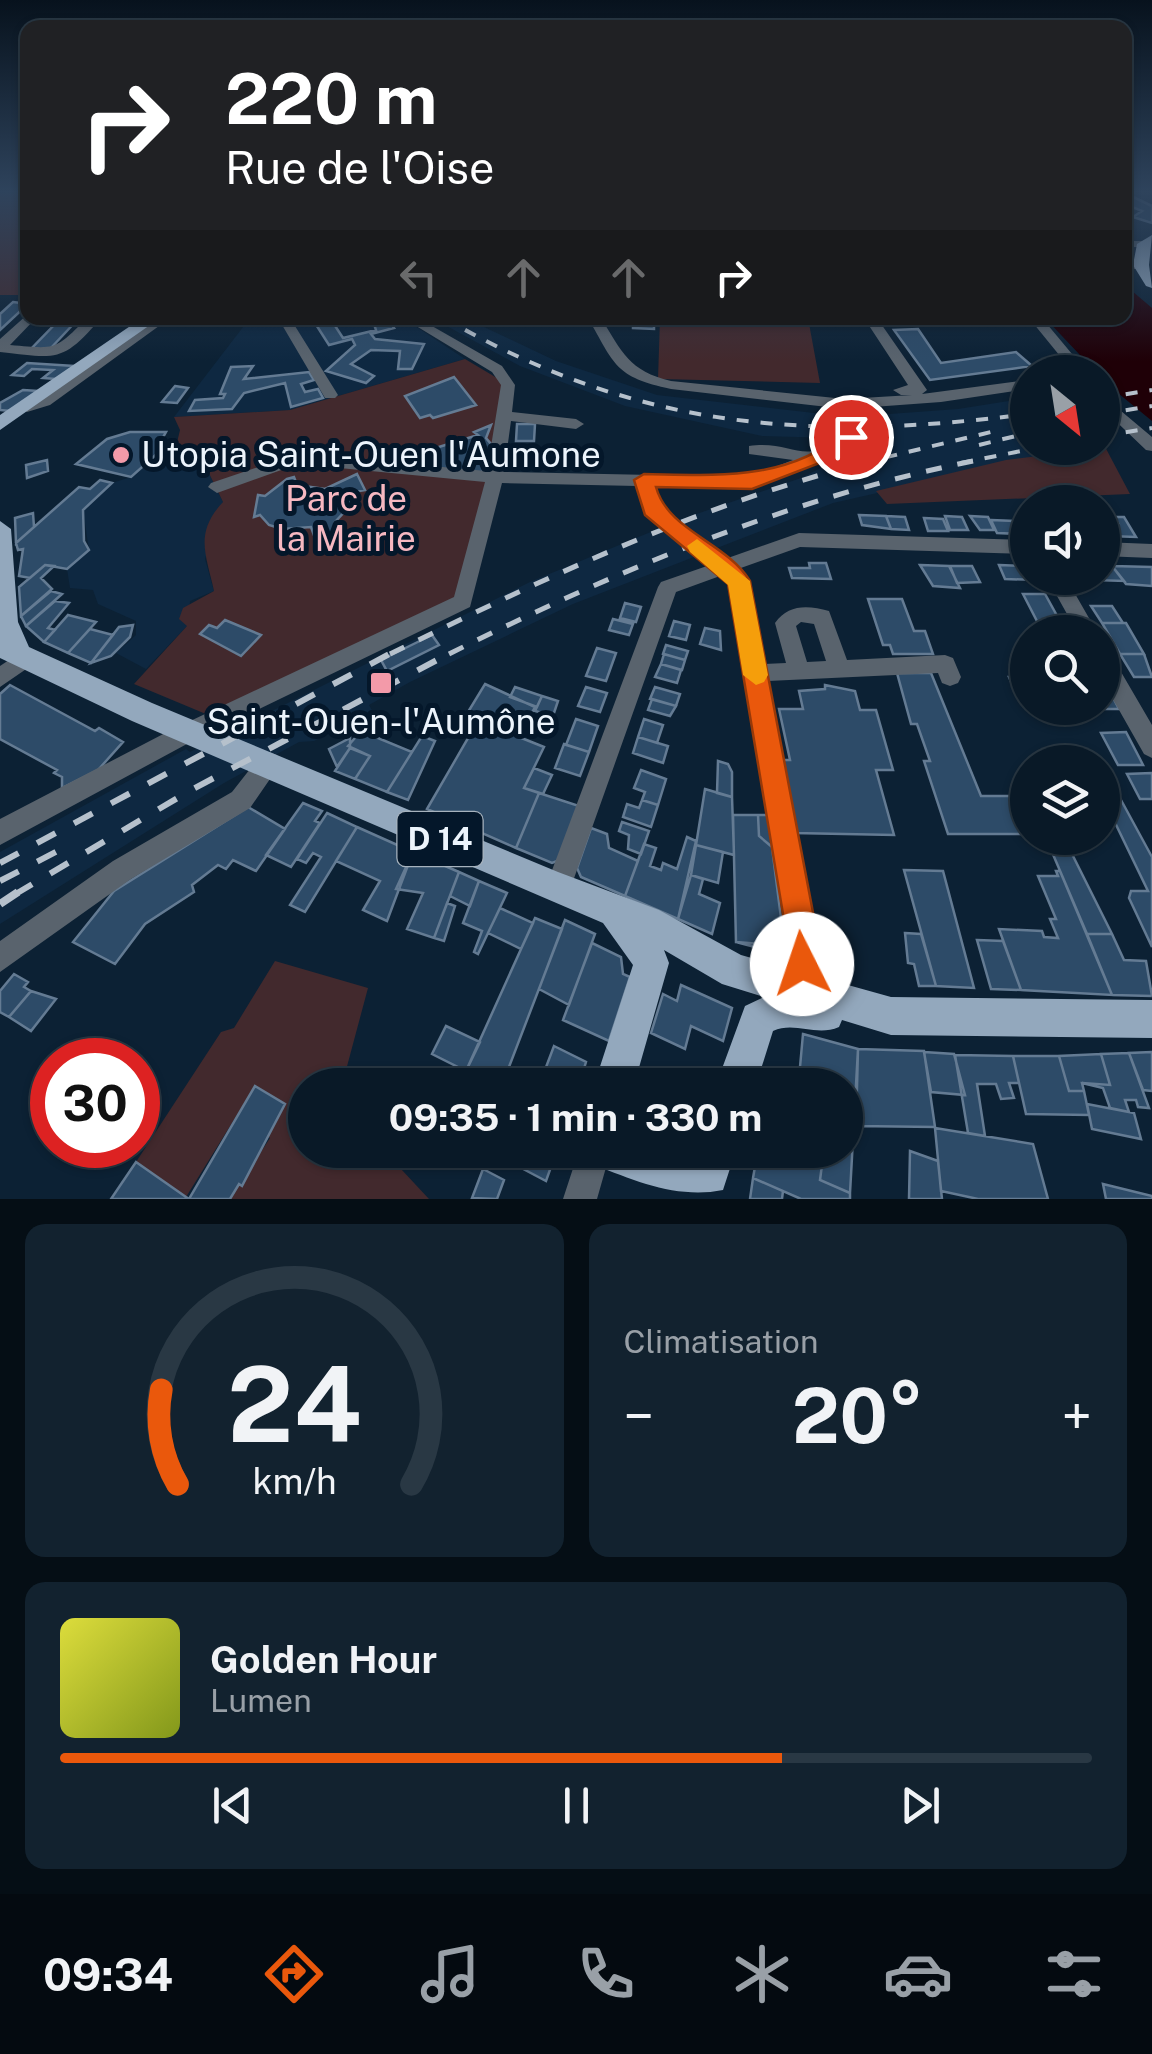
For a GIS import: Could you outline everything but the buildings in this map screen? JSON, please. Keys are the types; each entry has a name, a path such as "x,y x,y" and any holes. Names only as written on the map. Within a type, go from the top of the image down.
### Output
{"main road":[{"path":"1137,253 1152,283"},
{"path":"0,424 142,325"},
{"path":"0,529 6,622 15,651"},
{"name":"D 14","path":"15,651 88,688 558,890 646,922 734,970 891,1016 1140,1022"},
{"path":"613,912 640,939 650,967 619,1068"},
{"path":"650,967 671,956 699,954"},
{"path":"734,970 752,995 758,1019 742,1068"},
{"path":"758,1019 784,1007 848,1018 891,1016"},
{"path":"649,1168 680,1182 697,1182 708,1175"}],"street":[{"path":"0,348 22,325"},
{"path":"0,348 53,353 64,349 87,325"},
{"path":"27,408 45,402 153,325"},
{"path":"288,325 330,395"},
{"path":"0,833 192,731 463,602 495,477 508,385 498,369 421,325"},
{"path":"598,325 616,360 649,380 849,418 1010,387"},
{"path":"217,486 297,460 495,477 752,483 842,446 849,418 845,394 919,390 876,325"},
{"path":"1041,325 1066,355"},
{"path":"0,359 87,365"},
{"path":"505,416 576,424"},
{"path":"1120,416 1152,446"},
{"path":"755,450 816,458"},
{"path":"644,480 652,510 724,564 739,581 804,944 800,972 792,987 767,1002 758,1019"},
{"path":"558,890 668,587 783,544 819,539 1010,545"},
{"path":"1120,550 1152,551"},
{"path":"799,671 785,623 798,614 822,617 840,668"},
{"path":"0,678 15,651"},
{"path":"755,673 945,664 950,677"},
{"path":"1120,691 1152,747"},
{"path":"0,958 122,870 241,800 269,763"},
{"path":"580,1199 589,1168"}],"shaded area":[{"path":"1132,291 1152,308 1152,421 1120,395 1120,355 1080,355 1052,325 1132,325"},
{"path":"245,325 414,325 465,359 290,410 174,417"},
{"path":"445,325 480,325 556,361 657,395 831,415 840,420 842,433 833,438 762,436 625,406 520,366"},
{"path":"1010,401 1010,463 833,503 573,604 410,682 369,705 374,714 357,717 354,713 345,717 348,724 314,741 299,742 224,783 0,924 0,852 186,749 190,752 530,582 682,519 801,478 850,453 863,439 862,416"},
{"path":"183,451 202,459 223,502 205,559 214,591 190,601 188,625 146,669 116,653 136,635 136,621 98,604 93,590 70,588 67,569 89,550 83,510 112,483 131,477 149,461"}],"green space":[{"path":"0,249 20,249 20,295 0,295"},
{"path":"660,325 809,325 820,383 658,379"},
{"name":"Parc de la Mairie","path":"465,359 502,381 491,476 456,598 213,717 134,684 187,626 179,619 183,608 214,591 205,534 223,502 202,459 175,451 180,430 174,417 290,410"},
{"path":"1010,460 1010,465 1115,465 1130,494 1120,494 1120,485 1010,485 1010,499 887,504 876,491"},
{"path":"275,961 368,988 347,1068 288,1068 288,1168 400,1168 429,1199 230,1199 270,1138 267,1135 285,1105 255,1086 186,1197 145,1168 160,1168 160,1125 221,1032 234,1028"}],"tunnel":[{"path":"851,419 852,432"}],"railway":[{"path":"458,325 586,384 656,405 727,418 872,427 1010,416"},
{"path":"1120,395 1152,390"},
{"path":"1120,411 1152,406"},
{"path":"1120,433 1152,428"},
{"path":"862,463 991,432"},
{"path":"979,445 1010,437"},
{"path":"961,463 1010,453"},
{"path":"390,654 626,544 748,498 873,461"},
{"path":"449,654 575,594 705,540 837,495 973,461"},
{"path":"0,863 395,651"},
{"path":"14,895 191,790 454,651"},
{"path":"0,881 71,844"},
{"path":"0,904 18,892"}],"slow traffic":[{"path":"697,546 724,564 739,581 756,675"}],"place":[{"name":"Utopia Saint-Ouen l'Aumone","path":"121,455"},
{"name":"Saint-Ouen-l'Aumône","path":"381,683"}],"route":[{"path":"802,964 804,944 739,581 724,564 652,510 644,480 752,483 836,450 851,437"}]}
